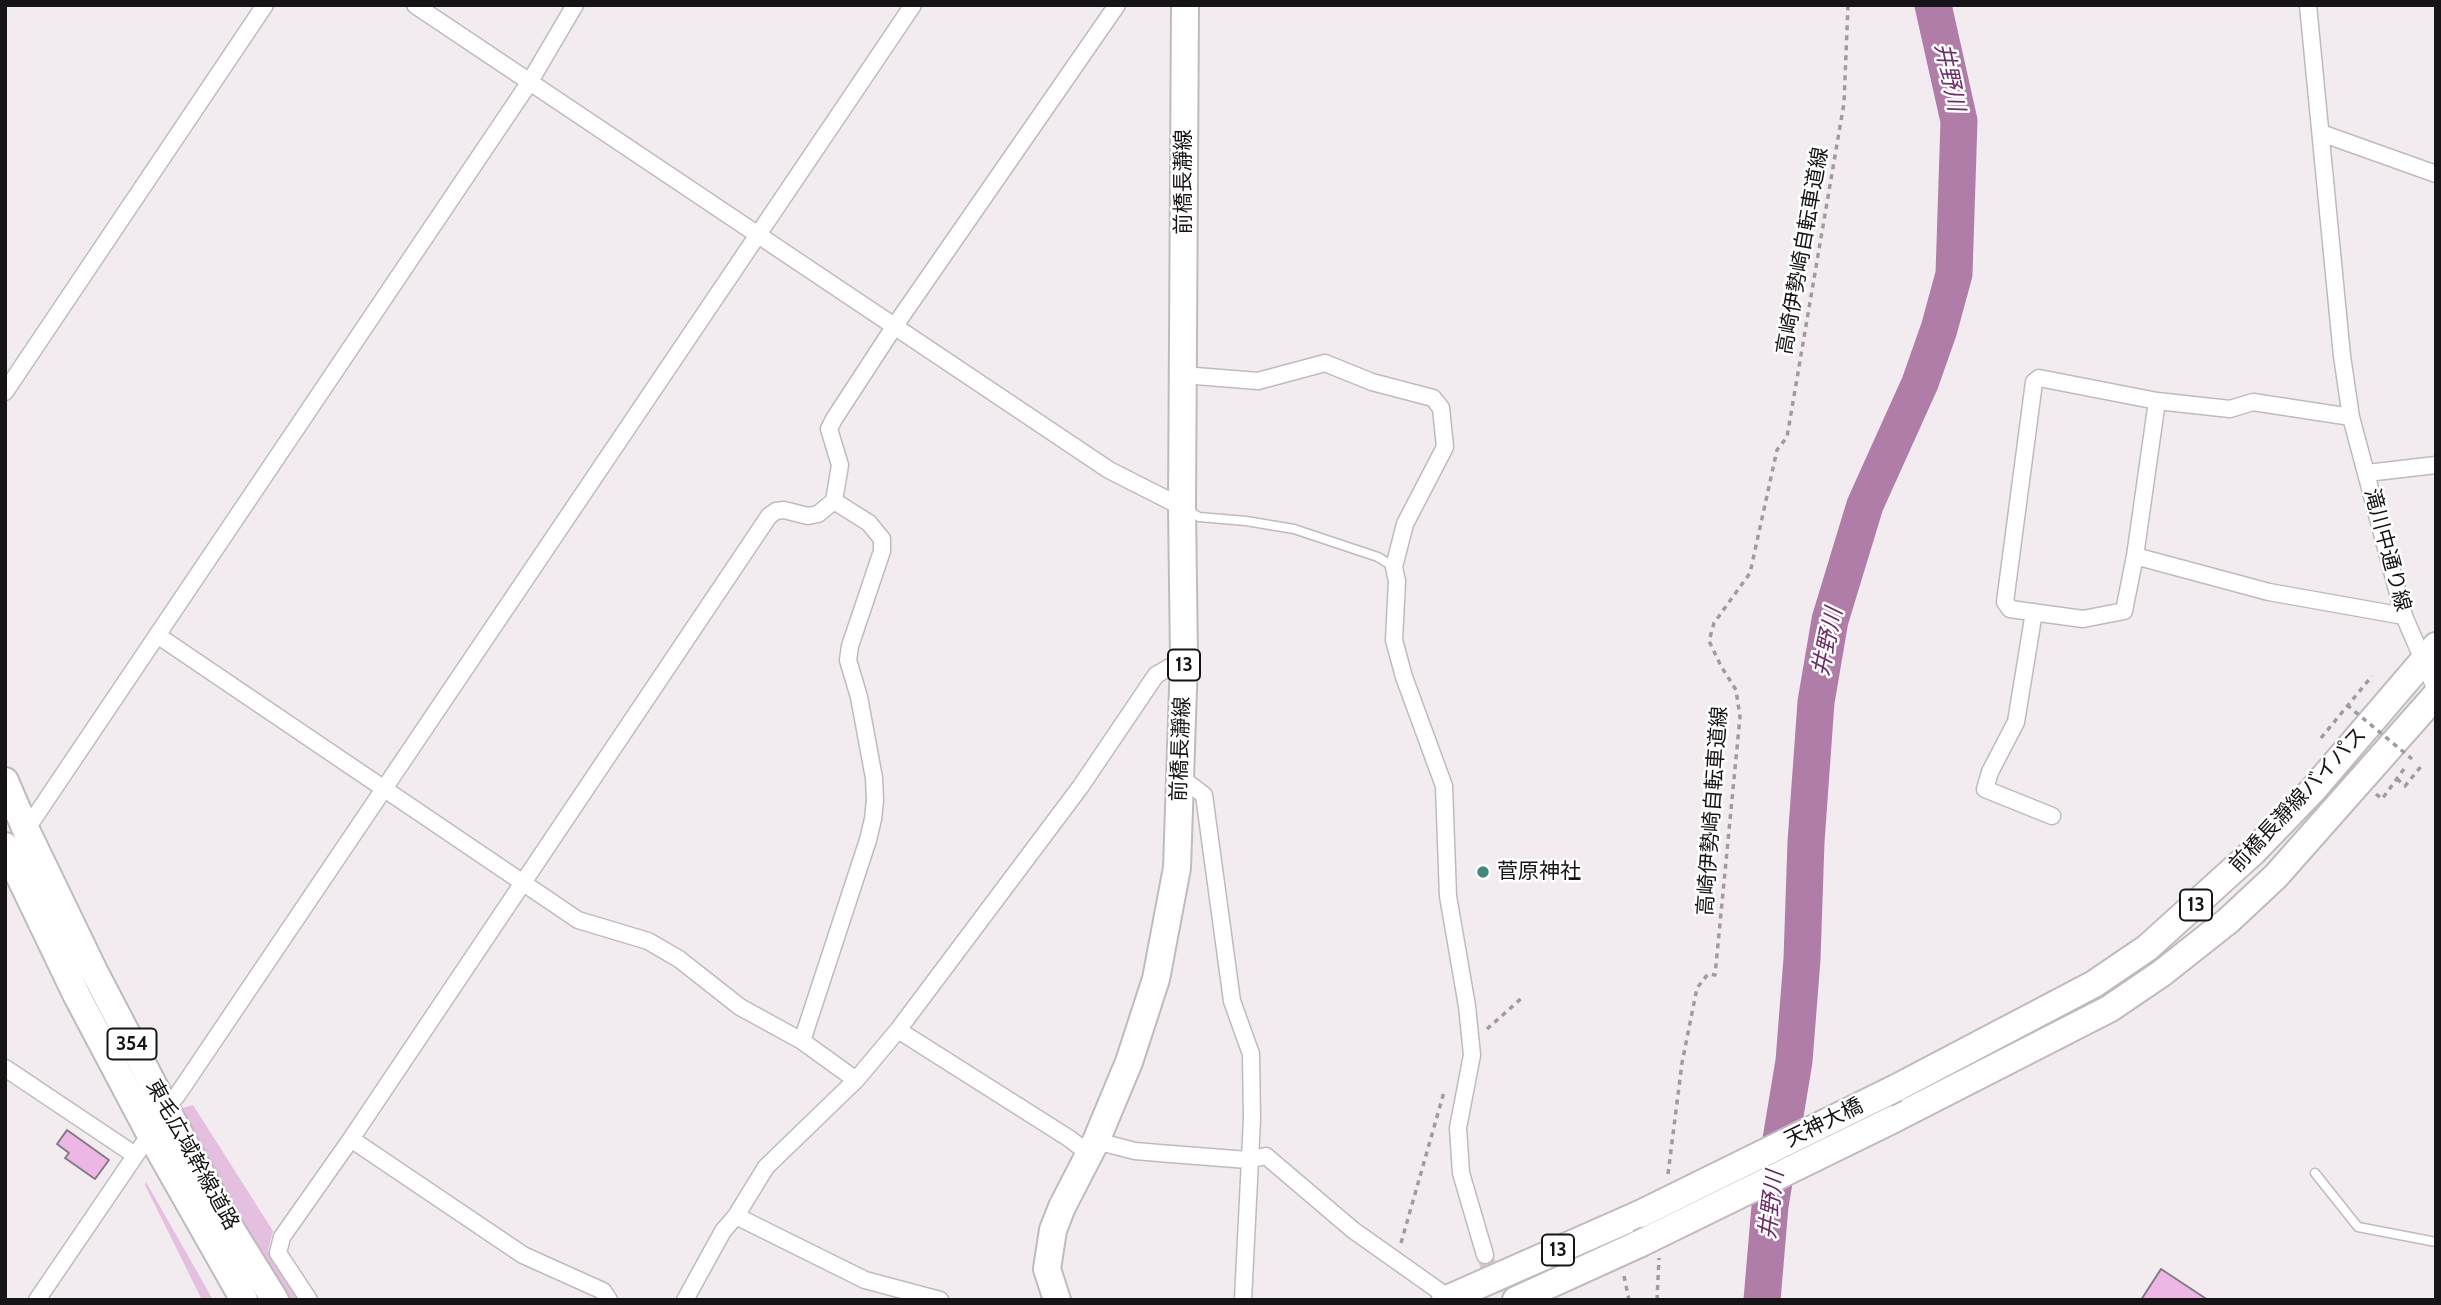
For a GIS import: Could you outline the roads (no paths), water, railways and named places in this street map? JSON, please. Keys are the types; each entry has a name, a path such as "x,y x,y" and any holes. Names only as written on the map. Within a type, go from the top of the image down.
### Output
{"main road":[{"name":"前橋長瀞線","path":"1055,1299 1048,1269 1053,1230 1129,1062 1156,979 1177,868 1184,659 1182,8"},
{"name":"前橋長瀞線バイパス","path":"1896,1088 2094,984 2147,948 2253,852 2312,791 2430,653"},
{"name":"前橋長瀞線バイパス","path":"1894,1119 2109,1009 2171,966 2229,920 2276,876 2436,695"},
{"name":"東毛広域幹線道路","path":"5,780 11,847 142,1145 244,1300"},
{"name":"東毛広域幹線道路","path":"11,847 94,971 231,1229 275,1300"},
{"name":"天神大橋","path":"1447,1299 1640,1214 1896,1088"},
{"name":"天神大橋","path":"1516,1300 1649,1249 1894,1119"}],"street":[{"path":"5,393 265,5"},
{"path":"415,5 1109,470 1182,507"},
{"path":"11,847 158,635 529,83 575,5"},
{"path":"166,1110 913,5"},
{"path":"309,1300 278,1253 282,1237 351,1139 769,516 776,511 785,510 808,516 818,514 834,501 840,465 830,429 834,419 894,327 1117,5"},
{"path":"2308,5 2342,356 2351,417 2367,473"},
{"path":"2321,134 2436,174"},
{"path":"1183,375 1258,381 1325,363 1372,382 1433,398 1441,408 1445,447 1405,524 1394,566 1397,581 1394,640 1404,677 1444,786 1448,896 1467,1006 1472,1055 1458,1128 1461,1173 1485,1255"},
{"path":"2157,401 2135,556 2124,611 2083,619 2010,609 2004,602 2034,382 2039,378 2157,401 2230,409 2253,401 2351,417"},
{"name":"滝川中通り線","path":"2436,465 2367,473 2404,616 2430,653 2436,690"},
{"path":"802,1041 868,841 874,809 874,778 859,697 848,660 850,646 882,551 882,539 869,523 834,501"},
{"path":"2135,556 2269,592 2404,616"},
{"path":"2034,612 2016,722 1990,772 1985,789 2052,816"},
{"path":"158,635 578,920 648,942 679,959 740,1007 802,1041 856,1080"},
{"path":"685,1300 723,1231 736,1216 766,1167 856,1080 898,1030 1081,786 1156,675 1184,659"},
{"path":"1179,776 1204,795 1232,1001 1251,1054 1252,1119 1243,1300"},
{"path":"898,1030 1070,1139 1092,1148 1248,1160 1266,1156 1353,1230 1447,1299"},
{"path":"5,1068 142,1145 37,1300"},
{"path":"351,1139 523,1255 603,1291 608,1300"},
{"path":"736,1216 865,1280 940,1300"}],"lane":[{"path":"1182,507 1199,517 1294,529 1378,557 1394,566"},
{"path":"2315,1173 2358,1227 2436,1241"}],"waterway":[{"name":"井野川","path":"1762,1300 1770,1206 1794,1061 1816,702 1830,620 1865,505 1920,383 1954,274 1959,121 1933,5"}],"tunnel":[{"path":"1485,1255 1498,1300"}],"place":[{"name":"菅原神社","path":"1483,872"}]}
